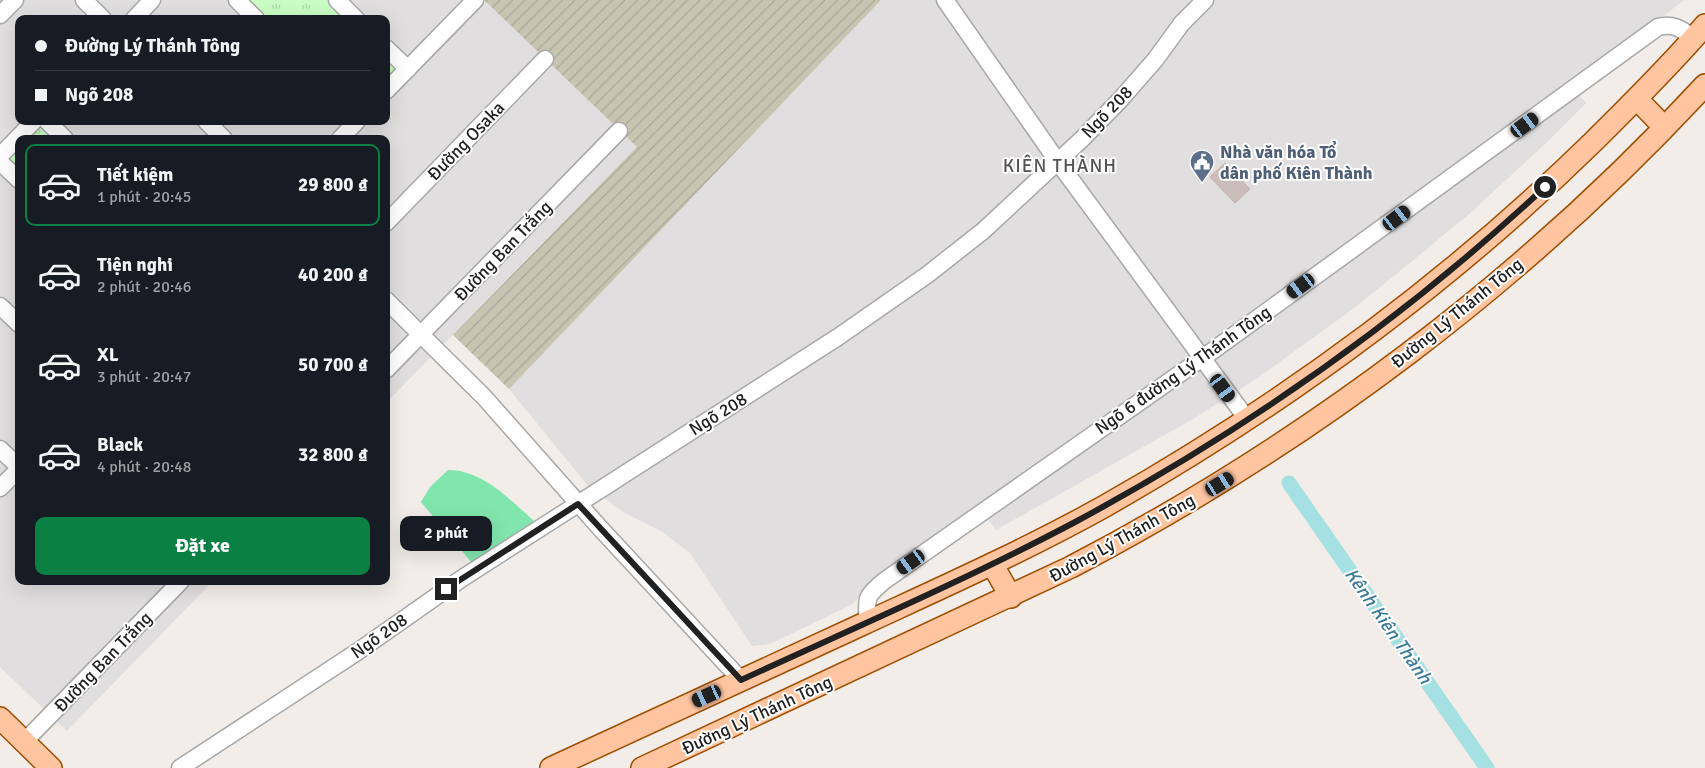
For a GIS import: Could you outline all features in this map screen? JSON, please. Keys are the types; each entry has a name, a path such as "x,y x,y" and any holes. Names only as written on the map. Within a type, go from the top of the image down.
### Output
{"main road":[{"name":"Đường Lý Thánh Tông","path":"552,768 992,564 1044,538 1106,505 1247,420 1350,348 1444,276 1531,200 1636,99 1699,32"},
{"name":"Đường Lý Thánh Tông","path":"642,768 1011,597 1104,550 1256,461 1424,343 1497,283 1602,189 1705,85"},
{"path":"1636,99 1664,127"},
{"path":"992,564 1011,597"},
{"path":"0,718 51,768"}],"street":[{"path":"0,15 15,0"},
{"path":"84,0 98,15"},
{"path":"138,15 152,0"},
{"path":"237,0 252,15"},
{"path":"336,0 352,15"},
{"path":"390,87 475,0"},
{"path":"945,0 1058,162 1247,420"},
{"name":"Ngõ 208","path":"180,768 357,652 461,579 819,350 927,275 983,231 1058,162 1120,100 1156,60 1182,23 1205,0"},
{"name":"Ngõ 6 đường Lý Thánh Tông","path":"866,622 868,596 884,581 1202,358 1658,27 1667,25 1699,32"},
{"path":"390,52 408,69"},
{"name":"Đường Osaka","path":"390,219 545,59"},
{"path":"20,135 30,125"},
{"path":"51,125 61,135"},
{"path":"210,125 220,135"},
{"path":"344,135 353,125"},
{"name":"Đường Ban Trắng","path":"390,366 619,130"},
{"path":"0,156 15,141"},
{"path":"0,162 15,176"},
{"path":"390,304 504,418 578,504 741,680"},
{"path":"0,306 15,320"},
{"path":"0,449 15,464"},
{"path":"0,488 15,472"},
{"name":"Đường Ban Trắng","path":"24,742 177,585"}],"shaded area":[{"path":"0,0 484,0 637,147 390,399 390,135 15,135 15,585 209,585 67,731 0,667"},
{"path":"484,0 881,0 509,389 453,335 637,147"},
{"path":"881,0 1684,0 1613,56 1571,86 1586,103 1467,216 1357,306 1256,379 1193,419 996,530 979,506 878,580 851,605 770,644 752,646 690,553 661,531 623,512 588,486 509,389"}],"green space":[{"path":"236,0 337,0 352,15 251,15"},
{"path":"390,52 408,69 390,87"},
{"path":"30,125 51,125 61,135 20,135"},
{"path":"15,141 15,176 0,162 0,156"},
{"path":"448,470 461,471 484,480 505,495 534,521 472,563 421,502 430,487"}],"building":[{"path":"1225,163 1250,189 1235,203 1210,177"}],"waterway":[{"name":"Kênh Kiên Thành","path":"1289,483 1487,768"}],"place":[{"name":"Nhà văn hóa Tổ dân phố Kiên Thành","path":"1202,183"}],"district":[{"name":"KIÊN THÀNH","path":"1060,166"}],"route":[{"path":"446,589 578,504 741,680 1044,538 1106,505 1204,447 1315,373 1396,314 1444,276 1545,187"}]}
